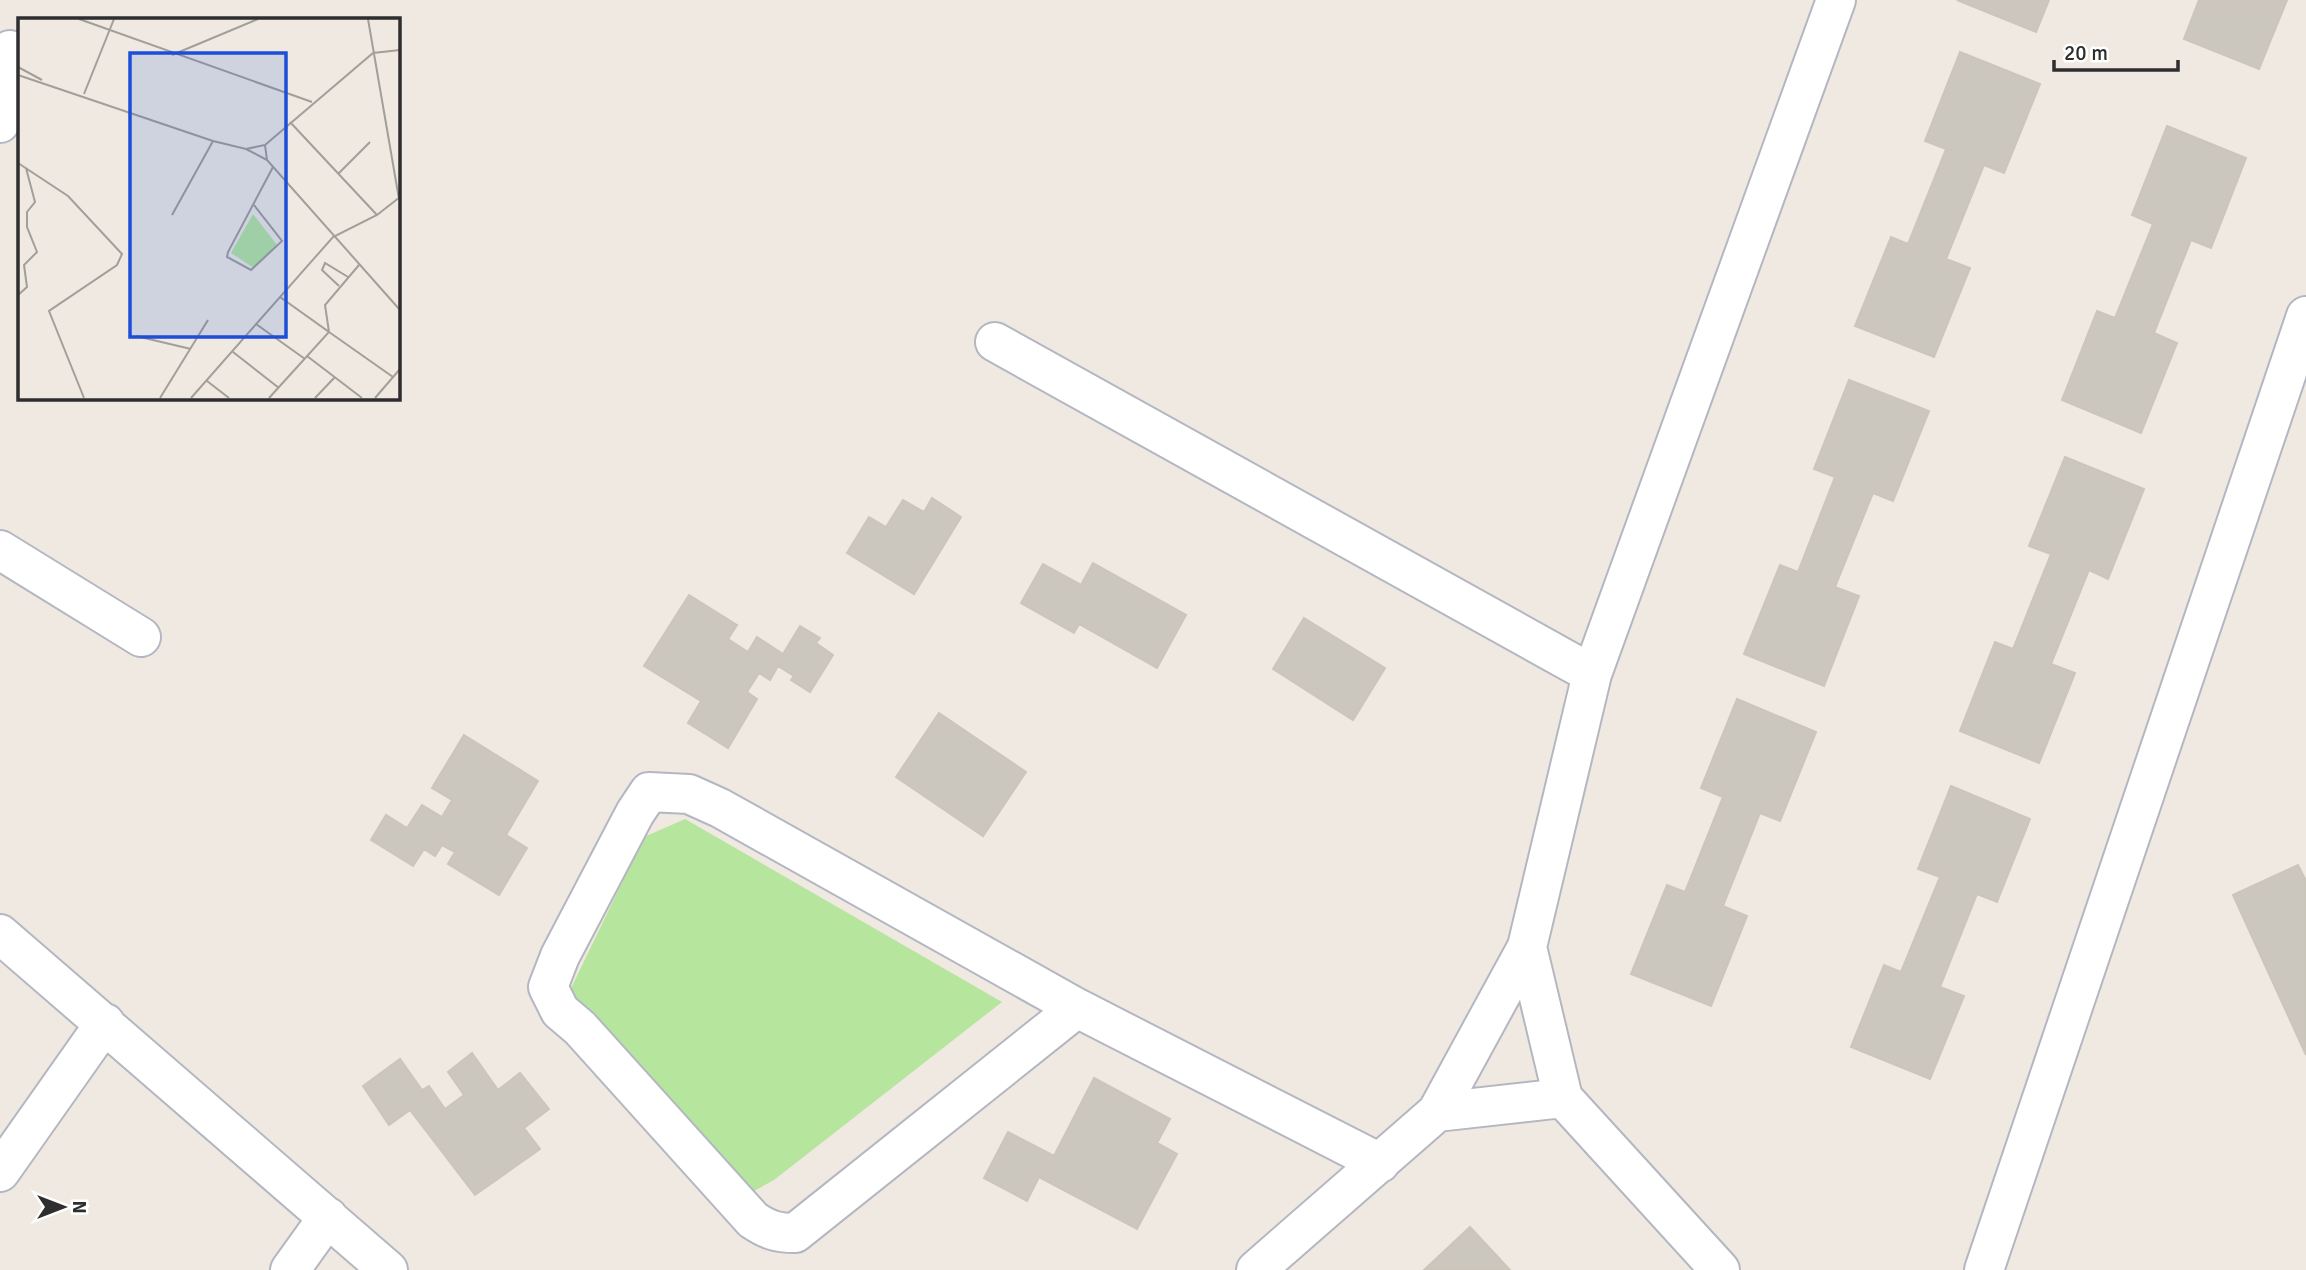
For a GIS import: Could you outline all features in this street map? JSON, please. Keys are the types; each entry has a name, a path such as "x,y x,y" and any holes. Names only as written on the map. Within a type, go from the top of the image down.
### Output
{"lane":[{"path":"1256,1270 1437,1112 1527,947 1592,674 1836,0"},
{"path":"0,123 10,50"},
{"path":"995,342 1592,674"},
{"path":"1984,1270 2303,342"},
{"path":"0,551 141,637"},
{"path":"1077,1008 795,1233 781,1233 769,1231 753,1220 580,1028 560,1010 548,987 566,944 635,813 649,792 689,794 719,807 1077,1008 1380,1163"},
{"path":"0,934 388,1270"},
{"path":"1527,947 1563,1098 1720,1270"},
{"path":"0,1172 105,1023"},
{"path":"1437,1112 1563,1098"},
{"path":"290,1270 328,1217"}],"green space":[{"path":"685,819 1002,1002 774,1180 745,1196 560,1011 644,837"}],"building":[{"path":"1957,0 2049,0 2036,32"},
{"path":"2199,0 2287,0 2259,69 2184,39"},
{"path":"1960,52 2040,84 2004,173 1984,165 1946,259 1970,268 1934,357 1855,326 1891,237 1908,244 1946,149 1925,141"},
{"path":"2167,126 2246,158 2211,248 2191,240 2154,333 2177,343 2141,433 2062,400 2097,311 2115,318 2153,224 2132,215"},
{"path":"1849,380 1929,411 1893,501 1873,493 1835,587 1859,596 1824,686 1744,654 1780,565 1798,572 1835,477 1814,469"},
{"path":"2065,457 2144,489 2108,579 2089,570 2051,664 2075,673 2039,763 1960,731 1995,642 2013,649 2051,554 2029,546"},
{"path":"932,498 961,517 914,594 847,553 869,517 886,527 903,500 924,512"},
{"path":"1093,563 1186,615 1157,668 1079,624 1074,633 1021,603 1043,564 1081,585"},
{"path":"689,595 737,625 728,639 748,652 757,637 783,654 800,626 820,638 816,643 833,655 810,692 791,680 794,676 778,666 770,680 759,673 747,692 757,699 728,748 688,723 701,701 644,666"},
{"path":"1304,618 1385,668 1353,720 1273,669"},
{"path":"1737,699 1816,732 1780,821 1760,813 1723,906 1747,916 1711,1006 1631,974 1667,885 1685,892 1723,797 1701,788"},
{"path":"939,713 1026,772 983,836 896,777"},
{"path":"464,735 538,781 506,835 527,848 499,895 448,864 455,852 442,845 435,856 424,849 413,866 371,840 386,815 407,828 422,805 442,817 452,800 432,788"},
{"path":"1951,786 2030,819 1997,902 1977,894 1940,987 1964,996 1930,1079 1851,1047 1884,965 1901,972 1940,877 1918,869"},
{"path":"2298,865 2306,881 2306,1055 2233,895"},
{"path":"472,1053 498,1090 520,1073 549,1109 524,1128 540,1149 475,1195 410,1110 389,1125 363,1086 400,1059 422,1090 429,1086 445,1109 464,1095 448,1072"},
{"path":"1094,1078 1170,1119 1157,1143 1177,1154 1137,1229 1039,1177 1027,1201 984,1178 1008,1132 1054,1156"},
{"path":"1470,1227 1510,1270 1424,1270"}]}
